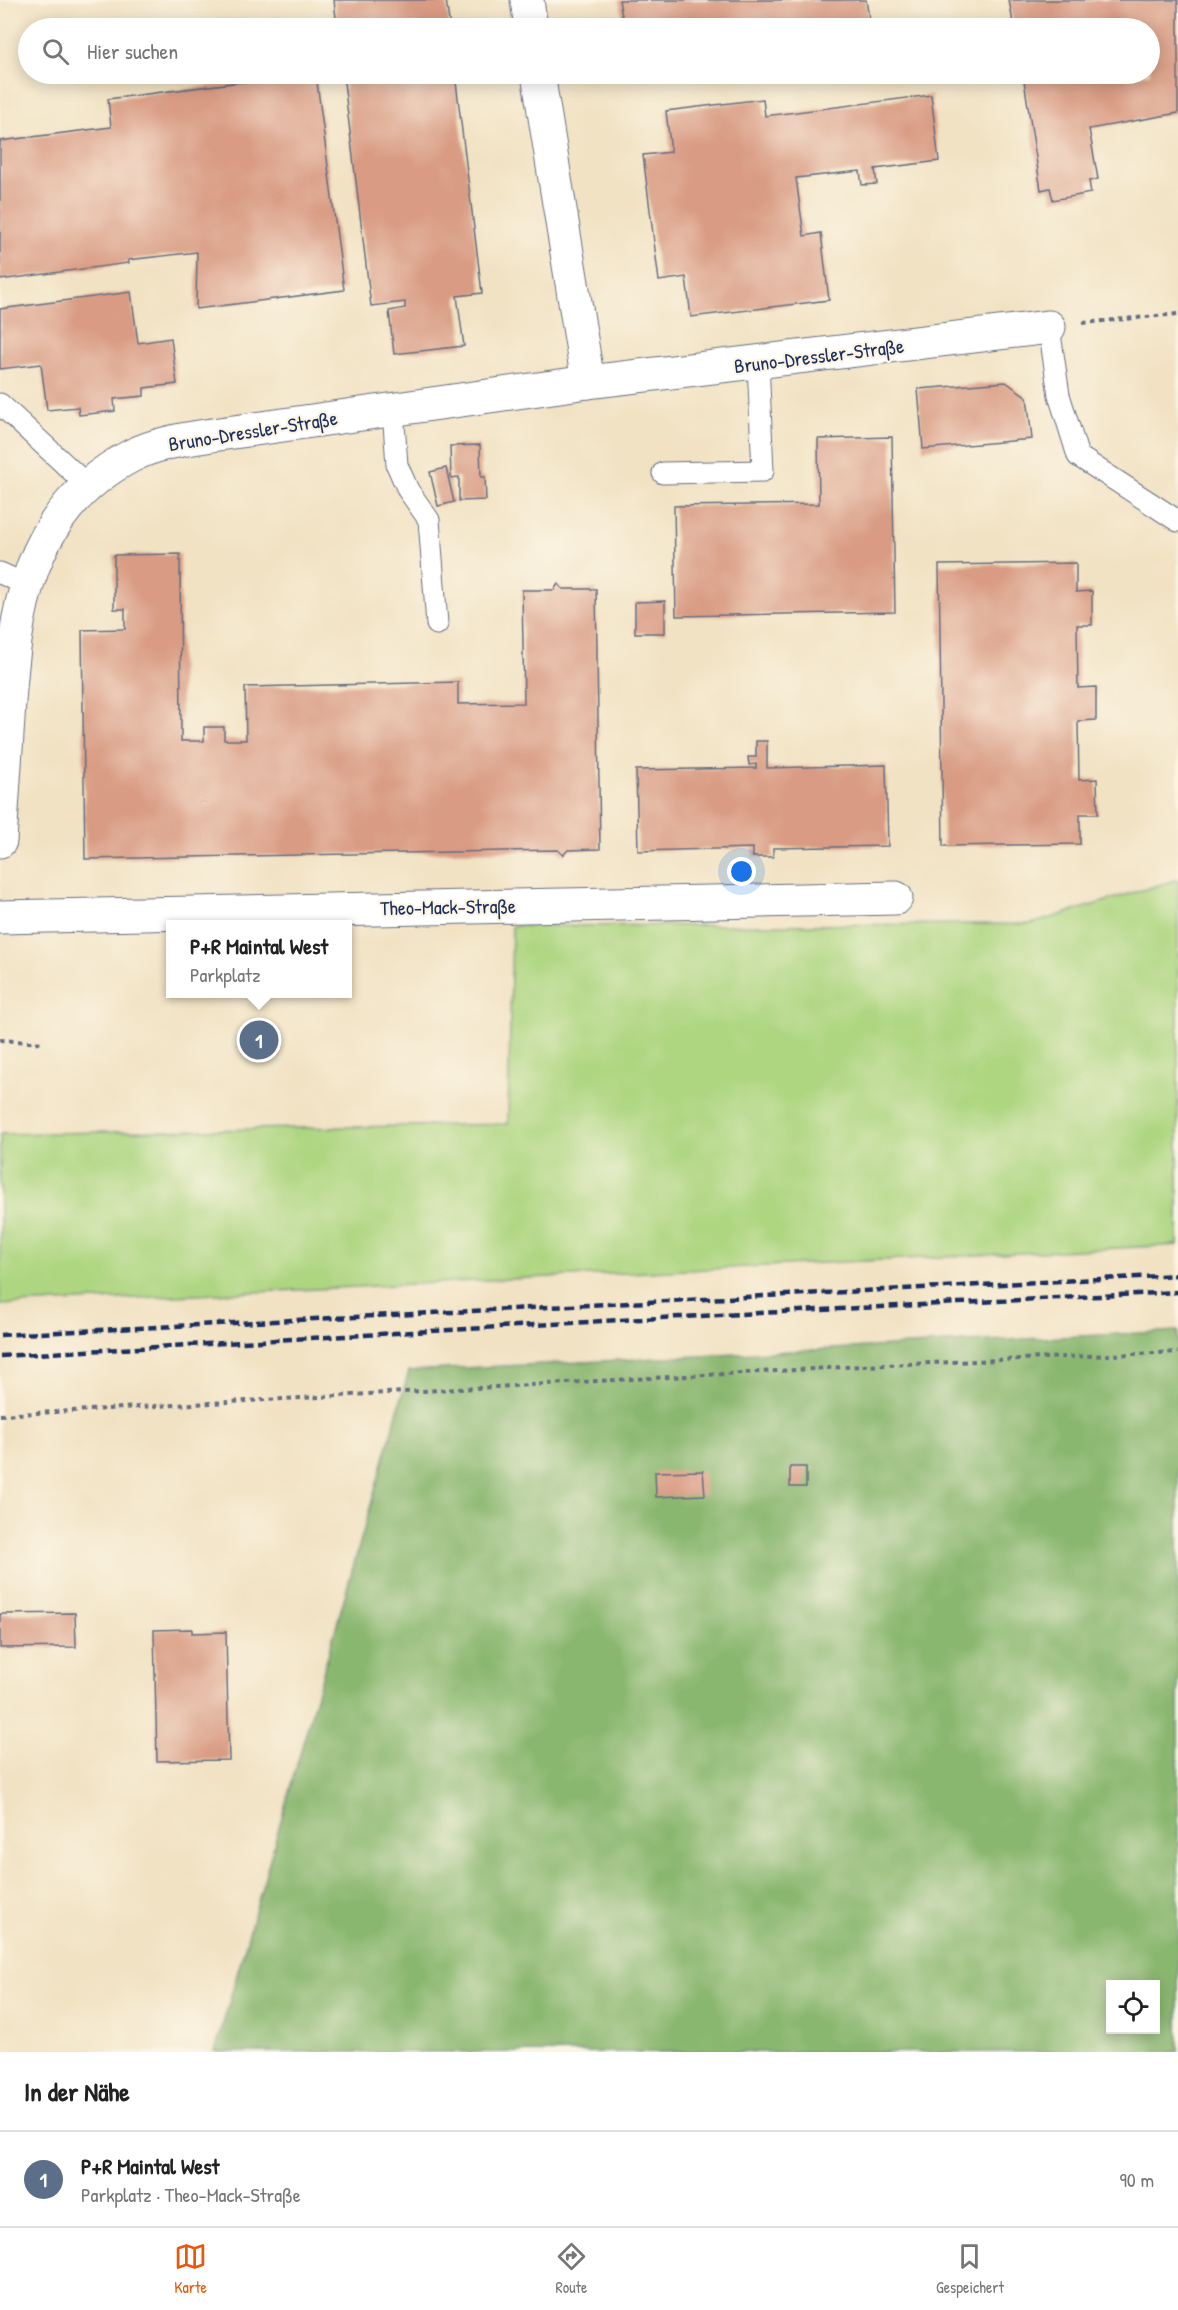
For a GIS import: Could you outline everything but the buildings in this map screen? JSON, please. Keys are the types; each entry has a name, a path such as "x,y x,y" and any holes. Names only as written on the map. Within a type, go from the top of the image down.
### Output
{"street":[{"path":"527,0 530,18"},
{"path":"540,84 588,382"},
{"name":"Bruno-Dressler-Straße","path":"0,841 16,622 13,579 33,564 66,507 89,487 134,455 175,441 588,382 1049,327"},
{"name":"Theo-Mack-Straße","path":"0,917 896,898"}],"lane":[{"path":"1049,327 1059,395 1078,456 1178,521"},
{"path":"663,473 763,471 758,363"},
{"path":"0,404 89,487"},
{"path":"393,410 397,465 408,490 429,520 436,624"}],"path":[{"path":"1049,327 1178,314"},
{"path":"0,1040 44,1043"},
{"path":"0,1415 438,1392 864,1366 1178,1352"}],"green space":[{"path":"1178,879 1178,1245 0,1305 0,1134 508,1124 512,926 1031,924"},
{"path":"1178,1331 1178,2052 215,2052 409,1371"}],"railway":[{"path":"0,1335 1178,1275"},
{"path":"0,1356 621,1320 1178,1292"}],"place":[{"name":"P+R Maintal West","path":"259,1040"}]}
